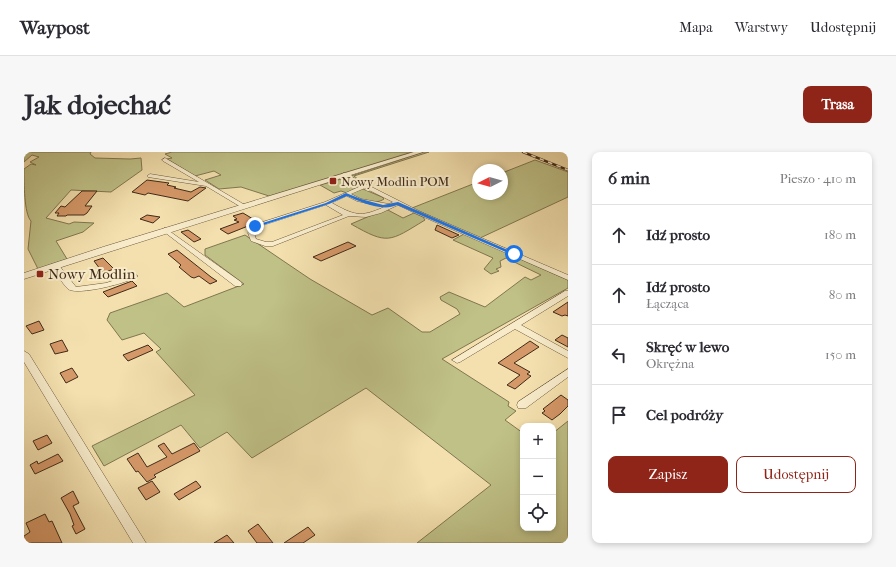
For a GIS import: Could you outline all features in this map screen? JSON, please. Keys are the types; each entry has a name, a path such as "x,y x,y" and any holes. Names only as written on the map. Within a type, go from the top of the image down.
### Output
{"street":[{"path":"24,276 165,230 420,152"},
{"path":"165,160 243,206"},
{"path":"344,175 397,203 568,278"},
{"path":"150,176 209,186"},
{"path":"347,214 346,216 272,244 265,244 253,240 251,233 255,226 327,204 365,186"},
{"path":"346,194 359,200 389,206"},
{"path":"327,204 356,217 366,216 397,203"},
{"path":"165,230 238,284"},
{"path":"55,266 71,287 75,289 107,285 134,276"},
{"path":"457,360 568,292"},
{"path":"514,325 568,355"},
{"path":"24,354 140,543"},
{"path":"522,405 568,372"}],"green space":[{"path":"24,152 91,152 90,154 95,158 141,158 142,170 111,192 71,190 46,218 69,224 74,222 94,223 83,232 56,241 67,259 38,269 28,249 31,221 26,205 24,169 31,164 36,165 30,162 39,157 32,155 24,162"},
{"path":"172,152 412,152 269,196 241,187 219,189 205,180 221,175 214,171 195,176 167,159 172,158 165,154"},
{"path":"424,152 429,152 354,176 359,180 357,181 351,176"},
{"path":"535,160 568,172 568,197 480,238 412,208 472,184 472,200 508,200 508,171"},
{"path":"345,178 360,186 347,193 341,191 334,193 320,185"},
{"path":"363,189 384,199 371,202 362,200 350,194"},
{"path":"386,209 403,218 414,213 423,217 425,220 403,233 388,238 381,238 373,235 351,224"},
{"path":"464,234 568,280 568,288 442,359 509,402 508,406 516,411 505,420 520,431 520,531 556,531 556,431 568,421 568,543 417,543 491,485 366,388 252,458 227,432 200,448 181,425 104,466 92,446 195,395 156,352 161,349 144,333 122,340 107,320 110,313 167,293 184,307 244,284 205,255 205,249 245,235 310,279 372,315 388,308 422,332 430,332 460,314 457,309 441,300 440,297 449,292 485,307 525,277 531,280 541,275 506,258 500,261 501,267 496,269 499,271 491,274 484,269 493,258 453,240"}],"building":[{"path":"147,180 169,183 167,185 191,192 200,187 206,188 188,201 148,193 145,195 132,192"},
{"path":"82,191 97,191 85,206 92,206 87,213 84,215 57,216 59,213 55,213 61,206 65,207"},
{"path":"243,213 258,222 228,234 220,229 239,222 234,220 237,219 233,216"},
{"path":"147,215 160,217 153,223 140,219"},
{"path":"437,225 459,235 452,238 435,230"},
{"path":"188,230 201,239 194,242 181,232"},
{"path":"348,242 356,246 321,261 313,257"},
{"path":"177,250 217,281 210,284 199,276 194,278 191,277 179,267 181,265 168,254"},
{"path":"103,258 114,269 103,273 94,261"},
{"path":"132,281 137,286 108,297 103,292"},
{"path":"568,302 568,316 562,316 553,312"},
{"path":"39,321 44,330 32,334 26,326"},
{"path":"562,335 568,338 568,347 555,340"},
{"path":"62,340 68,351 55,354 50,344"},
{"path":"530,341 539,347 514,363 530,372 527,374 531,376 515,389 507,385 520,375 498,363"},
{"path":"148,345 153,350 128,361 123,355"},
{"path":"72,368 78,377 66,383 60,373"},
{"path":"561,395 568,400 568,406 552,420 542,413 545,411 543,409"},
{"path":"47,435 52,443 38,450 33,441"},
{"path":"164,443 172,454 194,443 200,451 154,475 156,477 147,482 138,471 136,472 127,459 138,453 147,467 167,457 158,446"},
{"path":"58,454 63,461 35,474 30,465 37,461 38,464"},
{"path":"152,481 160,492 146,500 138,488"},
{"path":"196,481 201,487 179,500 174,494"},
{"path":"73,491 79,503 73,506 85,529 76,534 72,526 74,525 70,514 61,498"},
{"path":"45,514 49,522 52,521 62,543 24,543 24,536 30,532 26,523"},
{"path":"258,524 273,543 257,543 248,531"},
{"path":"308,527 315,535 303,543 284,543"},
{"path":"227,535 234,543 214,543"}],"railway":[{"path":"523,152 568,170"}],"place":[{"name":"Nowy Modlin POM","path":"333,181"},
{"name":"Nowy Modlin","path":"40,274"}],"route":[{"path":"255,226 327,204 330,201 346,194 359,200 383,206 389,206 397,203 514,254"}]}
